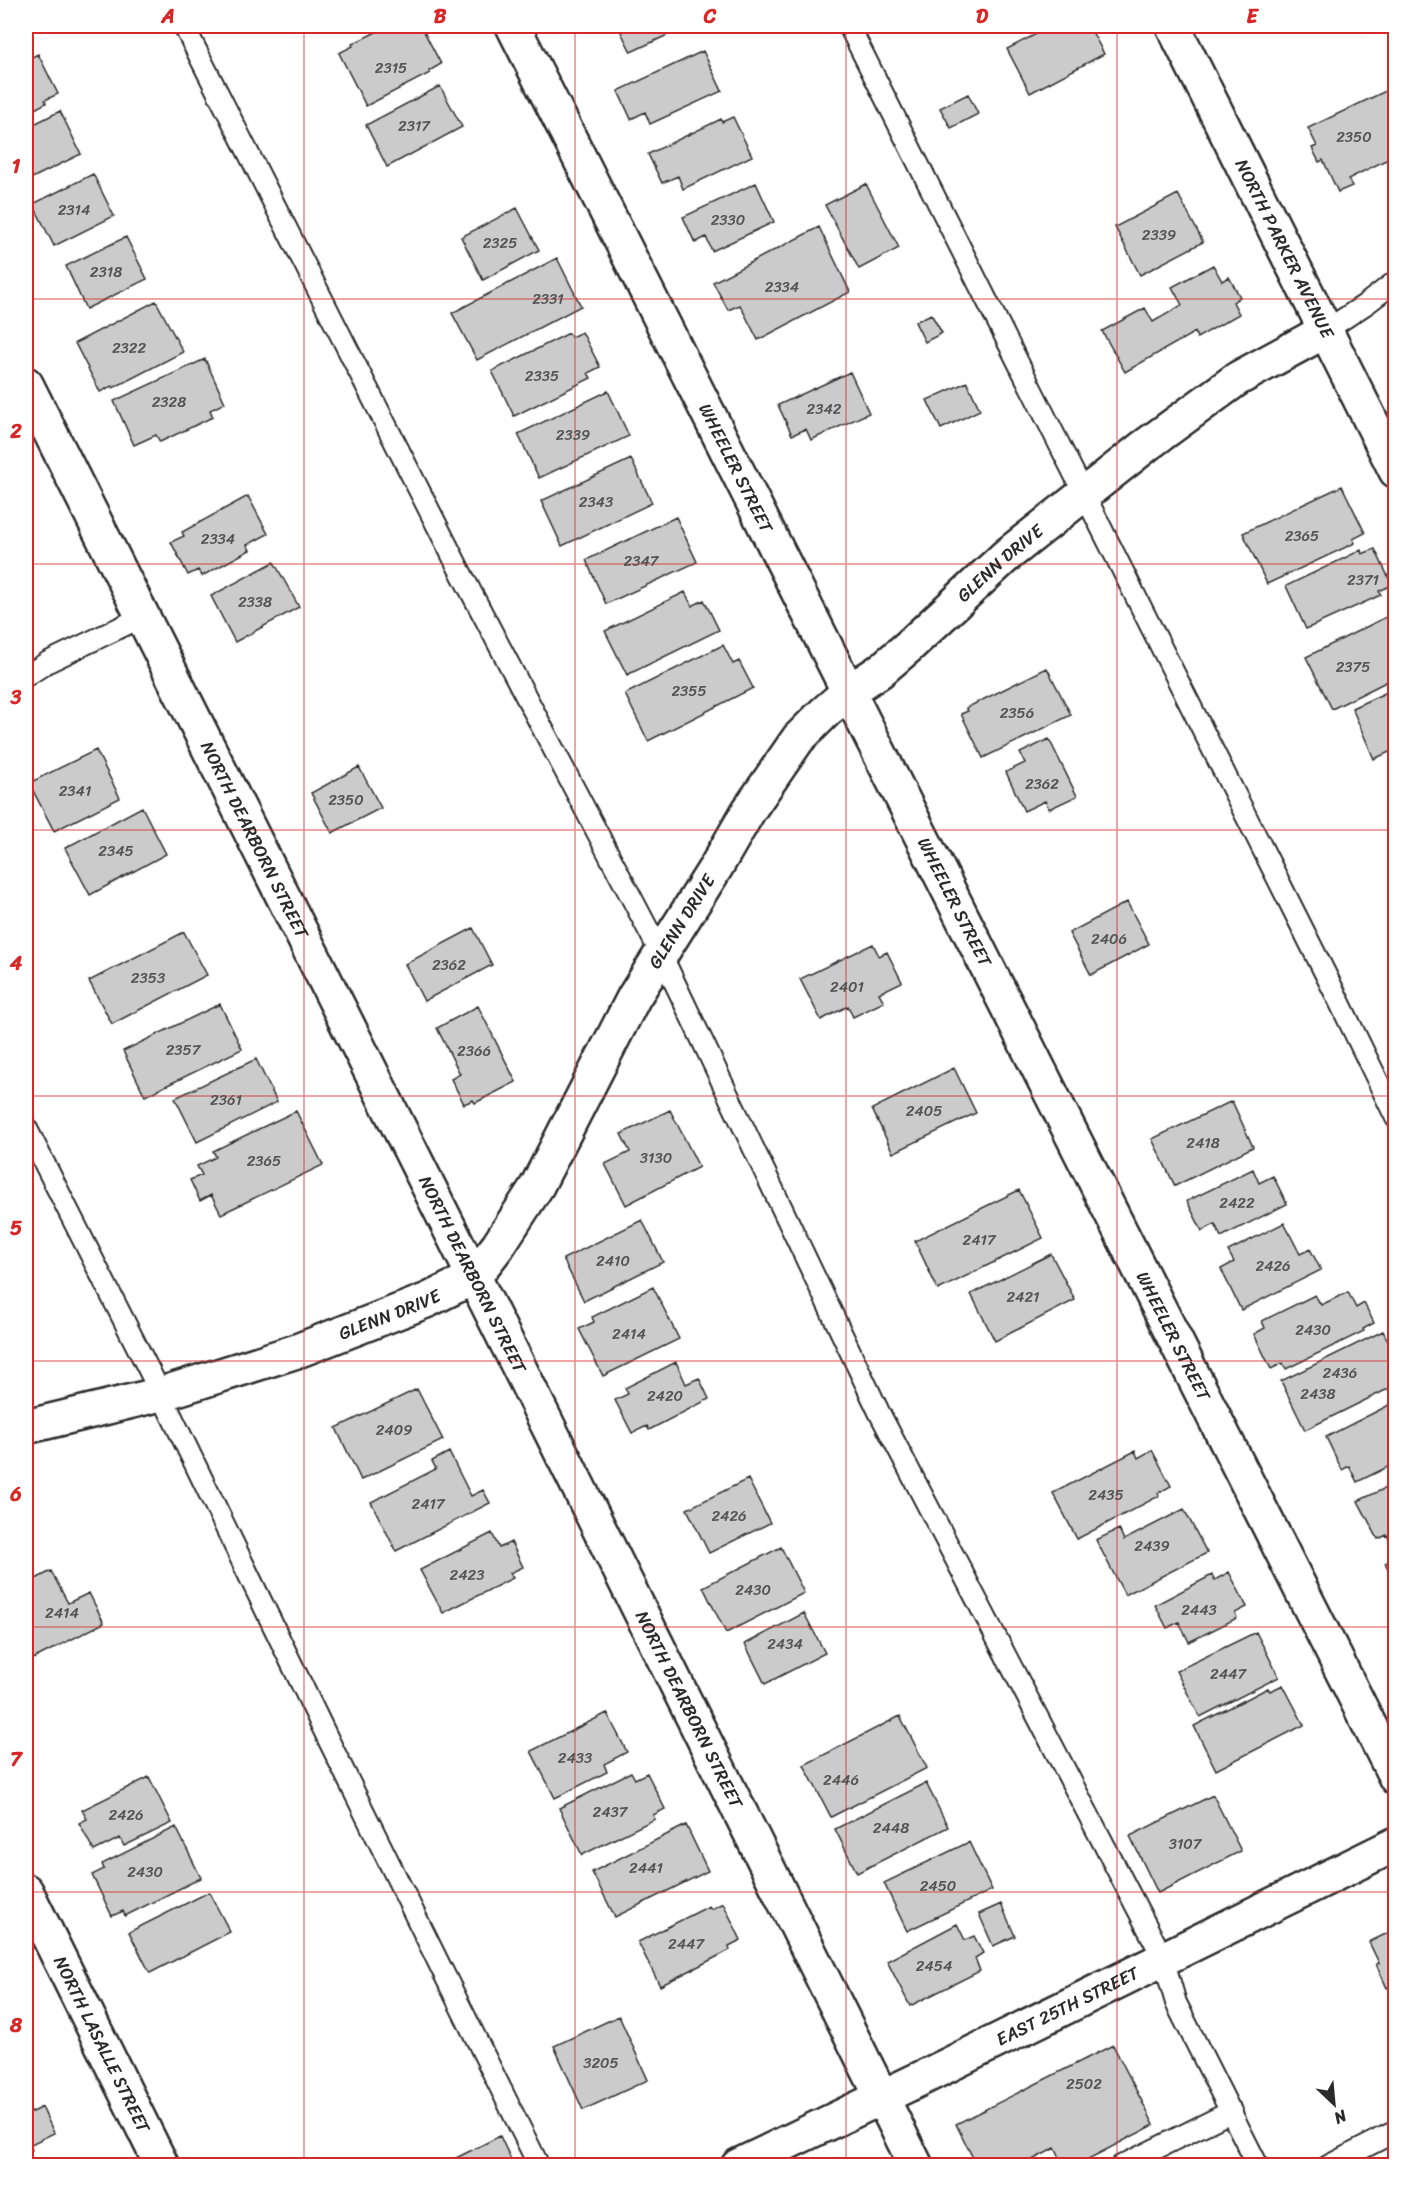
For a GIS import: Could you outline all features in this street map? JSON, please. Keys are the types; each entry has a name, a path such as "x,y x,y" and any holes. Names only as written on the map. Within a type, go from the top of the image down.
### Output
{"street":[{"name":"WHEELER STREET","path":"513,26 1395,1778"},
{"name":"NORTH PARKER AVENUE","path":"1173,26 1395,471"},
{"name":"GLENN DRIVE","path":"26,1427 161,1394 297,1351 428,1300 474,1276 498,1246 537,1186 634,997 749,810 798,739 848,692 880,671 1007,555 1085,493 1237,379 1325,331"},
{"name":"NORTH DEARBORN STREET","path":"26,384 474,1276 916,2166"},
{"name":"EAST 25TH STREET","path":"738,2166 1395,1844"},
{"name":"NORTH LASALLE STREET","path":"26,1891 162,2166"}],"lane":[{"path":"183,26 459,569 661,954 879,1412 1163,1958 1176,2003 1258,2166"},
{"path":"849,26 1085,493 1338,999 1395,1118"},
{"path":"1325,331 1395,281"},
{"path":"26,676 48,662 142,617"},
{"path":"26,1127 161,1394 538,2166"},
{"path":"1121,2166 1232,2111"},
{"path":"1328,2166 1395,2131"}],"building":[{"path":"26,26 39,26 26,32"},
{"path":"388,26 421,26 441,64 429,71 430,73 366,106 339,53"},
{"path":"618,26 687,26 631,52"},
{"path":"1052,26 1089,26 1104,54 1030,93 1007,49"},
{"path":"703,51 722,91 650,124 645,112 631,119 618,91"},
{"path":"26,53 28,59 38,54 58,94 45,100 46,103 26,114"},
{"path":"440,86 462,127 387,167 366,125"},
{"path":"1394,87 1396,91 1396,155 1348,179 1352,186 1338,192 1323,160 1319,162 1312,148 1317,146 1308,128"},
{"path":"968,94 978,114 951,128 940,108"},
{"path":"60,111 81,154 26,181 26,128"},
{"path":"733,117 752,156 683,189 678,176 662,183 648,154 721,119 722,122"},
{"path":"93,174 114,216 54,246 33,204"},
{"path":"756,183 774,222 712,251 706,237 695,243 683,217"},
{"path":"866,184 899,248 859,269 825,205"},
{"path":"1178,194 1203,242 1140,275 1115,227"},
{"path":"517,208 539,250 483,280 461,237"},
{"path":"819,227 850,292 758,340 740,305 728,310 713,282"},
{"path":"126,237 147,279 86,309 66,266"},
{"path":"557,258 581,306 477,360 452,313"},
{"path":"1213,265 1222,281 1229,277 1240,297 1233,302 1239,314 1197,338 1195,332 1125,372 1102,331 1145,308 1153,322 1182,305 1172,287"},
{"path":"156,301 183,352 113,388 112,386 100,392 75,343"},
{"path":"931,314 942,333 925,342 915,322"},
{"path":"582,332 600,367 588,373 591,378 514,416 492,371 569,333 571,337"},
{"path":"205,359 225,403 210,410 213,417 160,442 156,435 134,445 114,401"},
{"path":"850,372 869,413 811,440 806,429 792,435 778,405"},
{"path":"967,382 980,410 941,429 927,400"},
{"path":"608,391 629,436 539,478 518,434"},
{"path":"631,459 652,503 562,546 541,501"},
{"path":"1342,486 1365,533 1353,539 1355,543 1267,584 1243,533"},
{"path":"248,496 268,534 247,545 250,550 202,576 198,570 188,575 171,542 184,536 182,532"},
{"path":"676,517 697,562 606,604 586,560"},
{"path":"1375,549 1392,585 1379,591 1381,595 1306,629 1286,586 1361,550 1362,554"},
{"path":"274,562 299,607 235,642 211,596"},
{"path":"685,592 692,606 704,600 719,630 627,675 605,631"},
{"path":"1396,612 1396,677 1332,709 1306,657"},
{"path":"723,645 733,664 739,661 753,688 648,741 625,694"},
{"path":"1047,668 1071,715 983,758 961,714 968,711 966,708"},
{"path":"1396,688 1396,749 1374,759 1352,708"},
{"path":"1049,739 1077,796 1049,809 1045,801 1024,811 1006,772 1025,763 1020,753"},
{"path":"96,750 120,798 54,831 29,783"},
{"path":"359,767 381,808 332,833 311,793"},
{"path":"142,807 166,854 90,895 65,848"},
{"path":"1127,902 1149,944 1091,975 1069,933"},
{"path":"473,928 492,965 424,1001 405,964"},
{"path":"184,932 207,975 112,1024 89,981"},
{"path":"873,944 879,956 887,952 902,982 879,993 884,1002 853,1017 848,1006 821,1020 800,979"},
{"path":"220,1004 242,1049 145,1096 123,1051"},
{"path":"478,1006 516,1082 475,1103 473,1100 464,1104 451,1079 460,1074 437,1028"},
{"path":"256,1059 277,1102 197,1142 175,1098"},
{"path":"954,1068 976,1113 893,1153 872,1109"},
{"path":"1232,1101 1253,1147 1175,1186 1152,1139"},
{"path":"670,1110 699,1167 626,1205 605,1164 630,1152 621,1134"},
{"path":"296,1111 323,1165 221,1214 211,1195 200,1201 190,1180 202,1175 197,1166 216,1157 213,1151"},
{"path":"1253,1169 1259,1183 1273,1176 1287,1204 1221,1237 1215,1224 1202,1231 1187,1201"},
{"path":"1019,1190 1043,1238 938,1290 915,1241"},
{"path":"642,1220 663,1262 584,1301 563,1259"},
{"path":"1284,1223 1300,1254 1310,1249 1321,1270 1241,1310 1221,1269 1234,1262 1228,1251"},
{"path":"1051,1254 1075,1300 995,1341 971,1294"},
{"path":"653,1287 679,1339 603,1376 579,1329 594,1322 592,1317"},
{"path":"1348,1292 1356,1308 1364,1303 1374,1323 1363,1329 1364,1331 1286,1369 1283,1363 1271,1369 1254,1334 1265,1328 1262,1321 1315,1295 1321,1305"},
{"path":"1383,1331 1396,1357 1396,1385 1305,1430 1281,1381"},
{"path":"676,1362 686,1384 699,1378 709,1399 649,1430 647,1426 632,1433 615,1400 628,1394 625,1388"},
{"path":"417,1389 443,1440 361,1480 336,1428"},
{"path":"1393,1403 1396,1408 1396,1463 1357,1482 1349,1466 1342,1470 1326,1437"},
{"path":"1152,1450 1171,1486 1158,1493 1159,1496 1077,1539 1053,1493 1135,1451 1138,1458"},
{"path":"449,1452 471,1496 483,1490 490,1503 396,1551 371,1502 436,1469 432,1461"},
{"path":"748,1479 770,1523 709,1553 687,1509"},
{"path":"1396,1483 1396,1538 1390,1541 1387,1535 1378,1539 1358,1501"},
{"path":"1184,1509 1207,1553 1125,1595 1096,1540 1119,1529 1124,1540"},
{"path":"492,1533 499,1548 511,1542 523,1567 510,1573 513,1578 443,1613 420,1570"},
{"path":"781,1547 804,1593 726,1633 703,1587"},
{"path":"1396,1558 1396,1584 1385,1563"},
{"path":"51,1571 68,1603 89,1593 104,1623 33,1659 29,1651 26,1653 26,1584"},
{"path":"1229,1572 1247,1607 1235,1613 1237,1618 1189,1642 1179,1622 1167,1628 1155,1605 1212,1575 1215,1580"},
{"path":"804,1613 825,1653 765,1684 745,1644"},
{"path":"1256,1632 1279,1677 1200,1717 1176,1671"},
{"path":"1283,1685 1304,1725 1216,1770 1194,1726 1268,1688 1270,1691"},
{"path":"607,1713 627,1752 604,1764 607,1772 555,1798 531,1751"},
{"path":"900,1716 927,1768 831,1817 804,1765"},
{"path":"631,1772 635,1779 647,1773 665,1809 653,1815 655,1819 582,1855 559,1808"},
{"path":"149,1777 172,1823 124,1846 120,1838 94,1851 79,1823 87,1819 82,1810"},
{"path":"926,1783 948,1827 857,1873 835,1829"},
{"path":"1213,1795 1241,1851 1158,1893 1130,1836"},
{"path":"686,1825 708,1871 615,1917 592,1872"},
{"path":"176,1827 201,1878 125,1916 123,1911 112,1916 92,1875 104,1869 102,1864"},
{"path":"969,1842 992,1890 907,1931 884,1883"},
{"path":"209,1892 230,1932 150,1973 129,1932"},
{"path":"723,1903 741,1940 729,1946 730,1950 660,1986 638,1942 709,1906 711,1909"},
{"path":"1001,1904 1015,1936 993,1946 979,1914"},
{"path":"957,1924 965,1940 974,1936 983,1953 975,1958 980,1971 910,2006 887,1961"},
{"path":"1396,1929 1396,1994 1391,1986 1387,1988 1369,1942"},
{"path":"619,2016 648,2080 583,2110 554,2046"},
{"path":"1113,2045 1154,2125 1075,2166 1064,2166 1055,2148 1021,2166 977,2166 956,2124"},
{"path":"42,2107 54,2133 29,2145 32,2150 26,2153 26,2115"},
{"path":"500,2136 514,2166 440,2166"}]}
